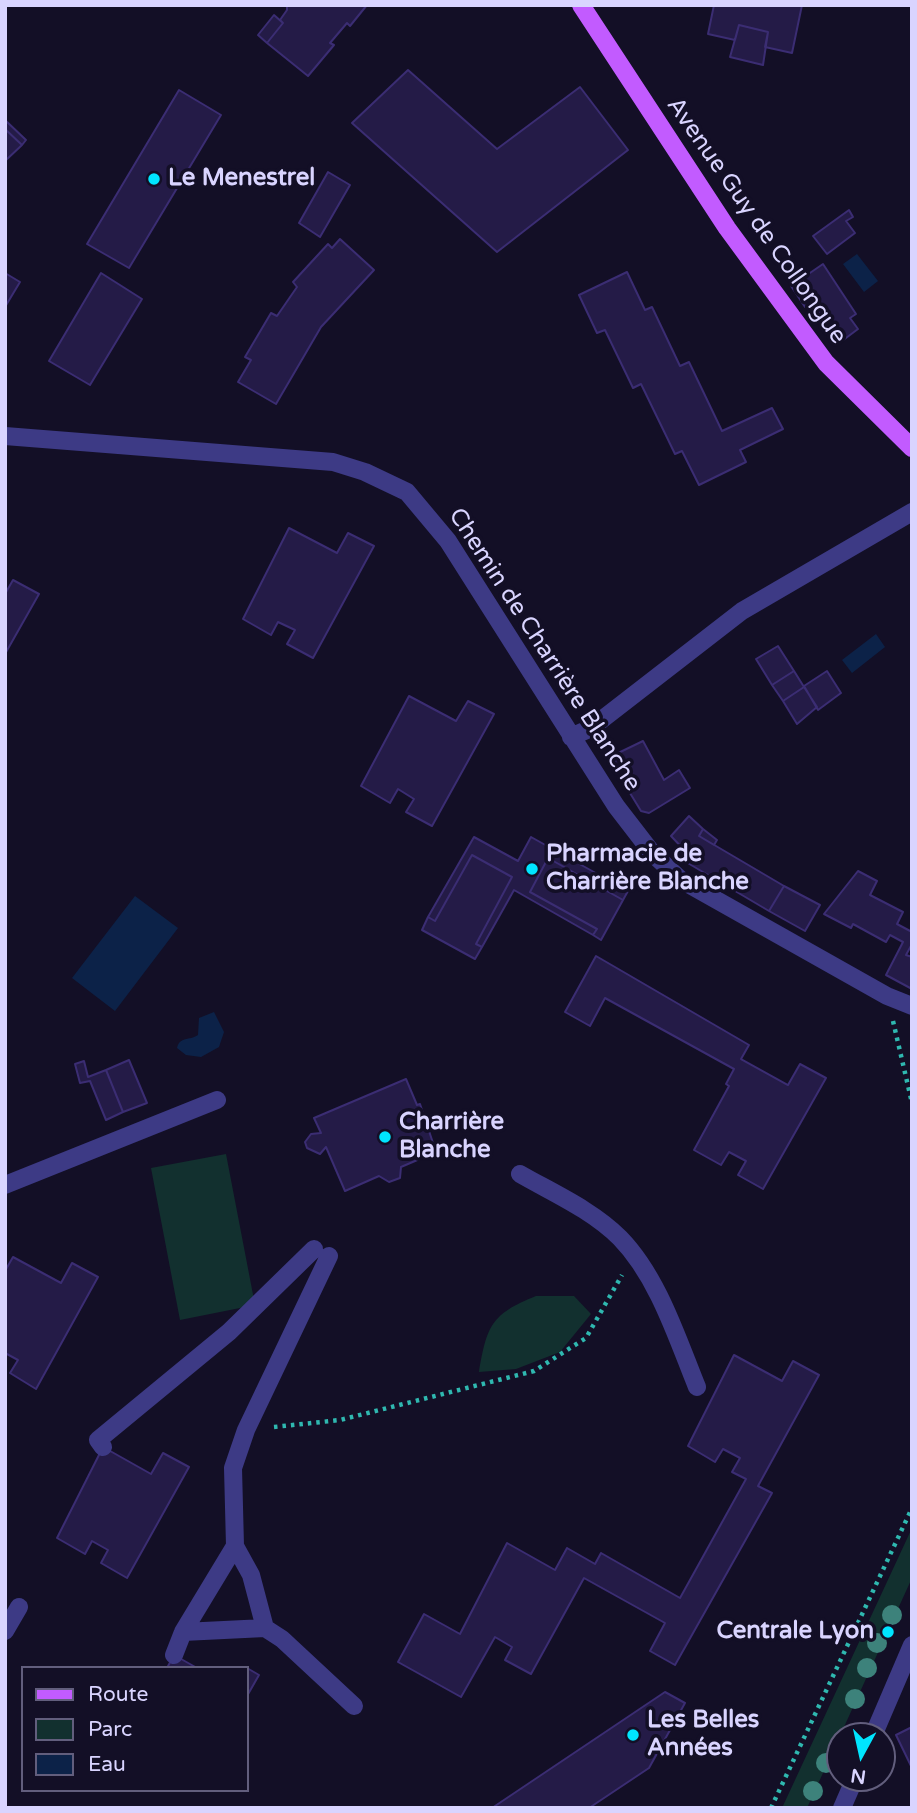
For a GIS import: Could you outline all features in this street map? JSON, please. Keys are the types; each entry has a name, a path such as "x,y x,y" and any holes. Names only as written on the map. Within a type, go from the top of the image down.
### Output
{"main road":[{"name":"Avenue Guy de Collongue","path":"581,5 727,228 826,363 912,448"}],"street":[{"name":"Chemin de Charrière Blanche","path":"5,436 333,462 365,472 408,492 448,541 571,737 638,836 681,880 887,996 912,1006"},
{"path":"571,737 591,728 742,611 912,512"},
{"path":"5,1185 217,1100"},
{"path":"520,1174 577,1206 620,1238 651,1282 697,1387"},
{"path":"103,1447 98,1440 321,1252 246,1430 233,1468 235,1546 251,1575 265,1628"},
{"path":"174,1655 183,1633 235,1546"},
{"path":"5,1631 19,1606"},
{"path":"183,1633 265,1628 282,1639 354,1706"},
{"path":"879,1722 912,1645"}],"path":[{"path":"887,996 912,1103"},
{"path":"246,1430 340,1420 534,1371 586,1338 633,1256"},
{"path":"771,1808 912,1508"}],"green space":[{"path":"226,1154 255,1305 180,1320 151,1168"},
{"path":"536,1296 574,1296 591,1314 560,1352 516,1369 479,1372 489,1332 500,1316"},
{"path":"912,1528 912,1578 846,1722 826,1722 826,1766 807,1808 782,1808"}],"water":[{"path":"857,254 878,281 864,292 843,264"},
{"path":"876,634 885,647 852,673 842,660"},
{"path":"135,896 178,928 115,1011 72,978"},
{"path":"214,1012 224,1032 219,1047 201,1057 186,1055 177,1048 183,1040 198,1035 199,1018"}],"building":[{"path":"287,5 367,5 350,26 347,23 330,43 334,45 308,76 267,43 283,23 280,20 287,10"},
{"path":"714,5 802,5 792,53 765,47 768,32 739,25 735,40 708,34"},
{"path":"274,15 283,23 267,43 258,35"},
{"path":"739,25 768,32 763,65 730,57"},
{"path":"408,70 497,149 580,87 628,150 497,252 352,123"},
{"name":"Le Menestrel","path":"179,90 221,115 129,268 87,244"},
{"path":"5,120 26,140 22,145 5,129"},
{"path":"5,129 22,145 5,161"},
{"path":"328,172 350,185 320,237 299,223"},
{"path":"849,210 853,217 846,221 855,233 827,254 813,236"},
{"path":"340,239 374,270 321,327 276,404 238,382 251,360 245,357 271,313 277,316 297,287 293,282 328,244 332,248"},
{"path":"823,264 856,314 850,318 858,329 842,341 812,303 805,307 791,286"},
{"path":"627,272 645,310 652,307 680,366 689,362 722,431 772,408 783,429 740,450 746,462 699,485 682,451 675,454 641,384 633,388 605,330 597,333 579,295"},
{"path":"5,273 20,282 5,307"},
{"path":"101,273 142,299 90,385 49,361"},
{"path":"289,528 337,553 348,533 374,546 313,658 287,644 295,630 278,622 271,635 243,619"},
{"path":"13,580 39,594 5,654 5,594"},
{"path":"778,646 794,671 772,685 756,659"},
{"path":"794,671 804,687 783,701 772,685"},
{"path":"827,671 841,693 818,710 804,686"},
{"path":"804,687 817,707 797,724 783,701"},
{"path":"409,696 456,721 468,701 494,714 432,826 406,812 414,799 398,789 390,803 361,786"},
{"path":"643,741 664,780 679,770 690,788 649,813 641,811 622,780 612,756"},
{"path":"689,816 703,829 699,836 784,886 769,911 686,862 687,853 671,836"},
{"path":"703,829 717,840 714,845 699,836"},
{"path":"474,837 518,861 531,837 628,891 623,900 548,858 530,892 597,929 593,935 514,890 482,947 476,944 512,877 472,855 435,921 428,917"},
{"path":"472,855 512,877 476,944 482,947 475,959 422,930 428,917 435,921"},
{"path":"548,858 623,900 601,940 593,935 597,929 530,892"},
{"path":"858,871 877,881 870,895 903,912 897,924 912,932 912,944 906,955 912,957 912,989 886,975 903,942 890,935 886,942 853,924 851,928 824,914"},
{"path":"784,886 820,905 805,931 769,911"},
{"path":"596,956 749,1045 741,1059 788,1085 800,1064 826,1078 763,1189 738,1175 746,1161 729,1152 721,1165 694,1150 729,1086 726,1084 734,1069 605,998 590,1026 565,1012"},
{"path":"129,1060 147,1103 123,1112 106,1070"},
{"path":"84,1061 88,1077 106,1070 123,1112 106,1120 90,1081 80,1083 75,1064"},
{"path":"406,1079 417,1105 420,1104 436,1152 401,1167 400,1178 389,1182 379,1176 345,1191 326,1147 320,1154 307,1148 305,1142 311,1134 321,1133 314,1118"},
{"path":"13,1257 61,1283 72,1263 98,1277 36,1389 10,1373 18,1360 5,1353 5,1271"},
{"path":"734,1355 782,1381 793,1361 819,1375 758,1486 772,1493 675,1665 650,1651 665,1623 584,1578 531,1674 505,1660 512,1647 495,1637 461,1697 398,1662 424,1614 460,1634 507,1543 555,1570 567,1548 595,1564 601,1553 680,1598 746,1479 732,1472 740,1458 723,1449 715,1462 688,1446"},
{"path":"103,1447 151,1474 163,1453 189,1467 127,1578 101,1563 108,1550 92,1541 85,1554 57,1538"},
{"path":"174,1655 193,1666 168,1666"},
{"path":"248,1669 259,1675 248,1694"},
{"name":"Les Belles Années","path":"665,1692 685,1703 649,1768 589,1808 492,1808"},
{"path":"912,1727 912,1768 896,1735"}],"place":[{"name":"Le Menestrel","path":"154,179"},
{"name":"Pharmacie de Charrière Blanche","path":"532,869"},
{"name":"Charrière Blanche","path":"385,1137"},
{"name":"Centrale Lyon","path":"888,1632"},
{"name":"Les Belles Années","path":"633,1735"}]}
